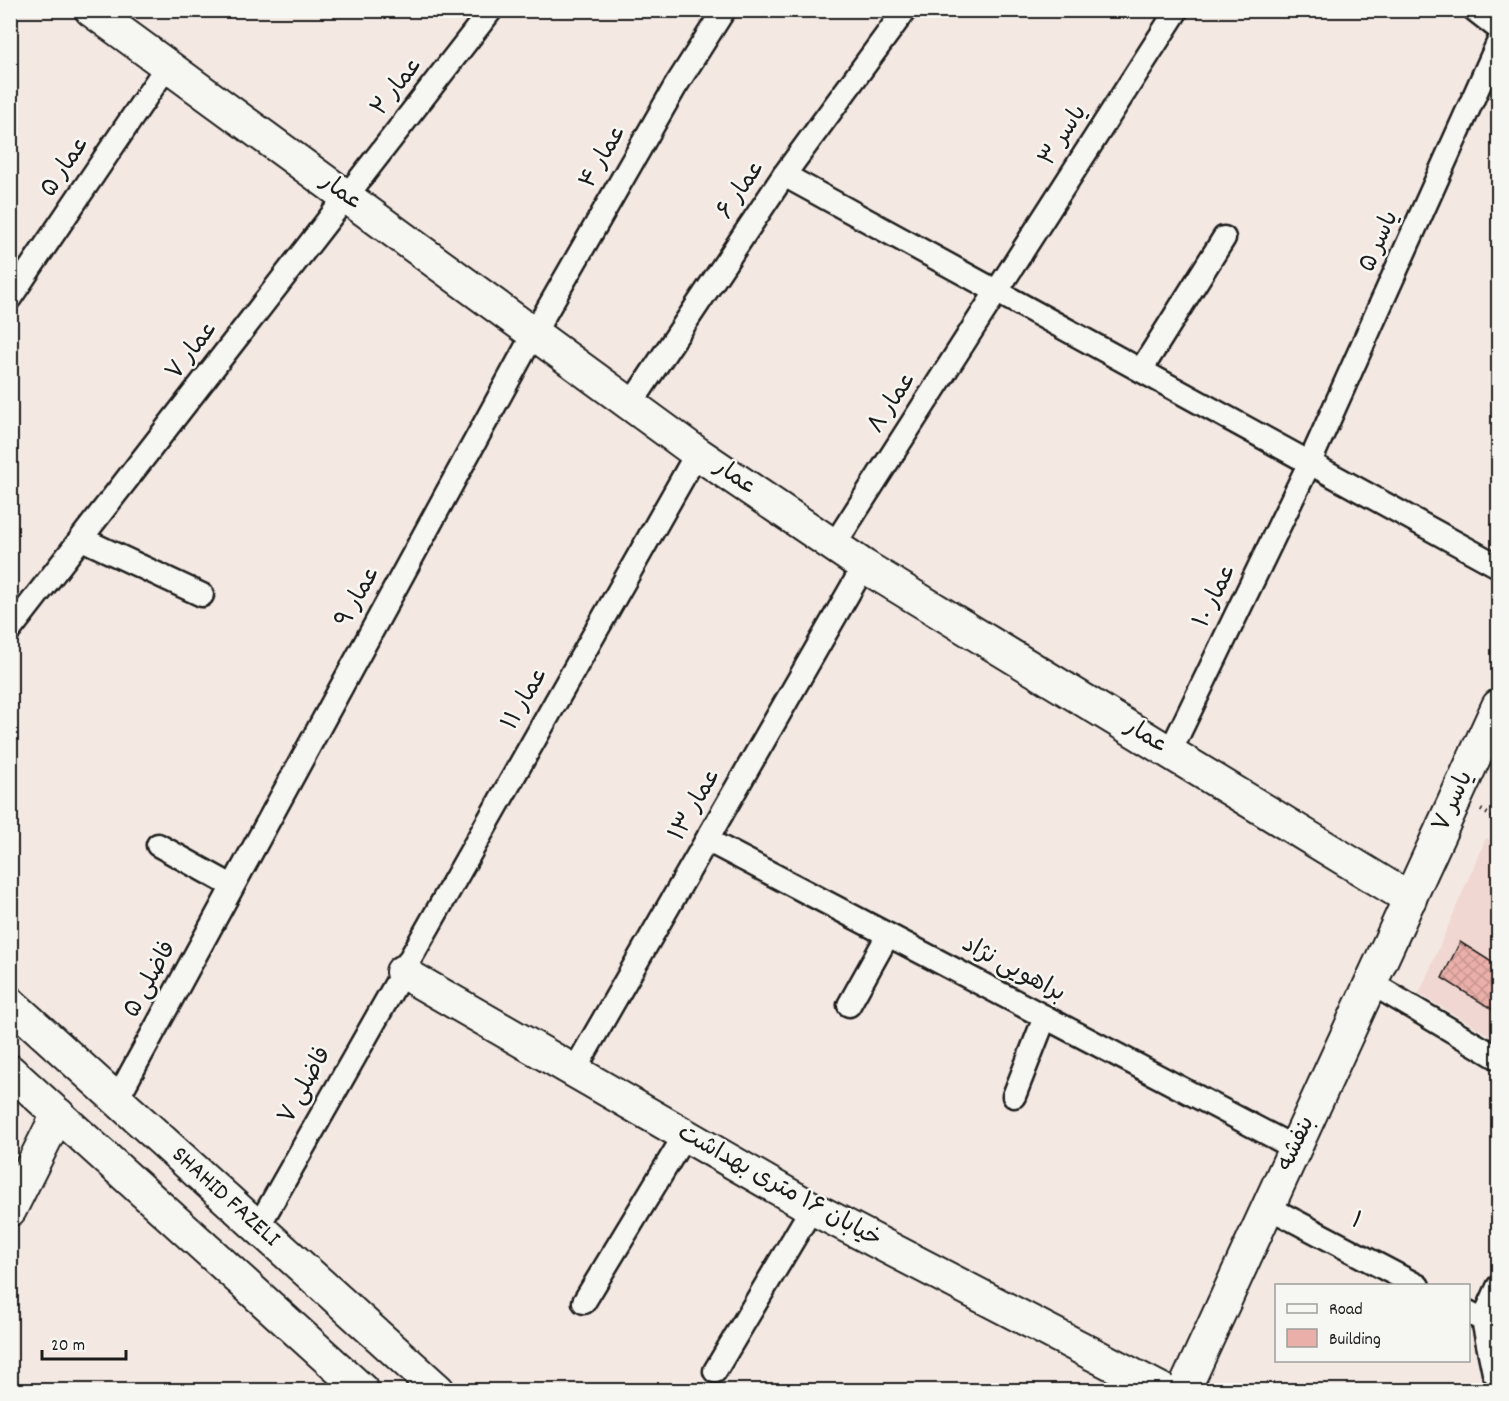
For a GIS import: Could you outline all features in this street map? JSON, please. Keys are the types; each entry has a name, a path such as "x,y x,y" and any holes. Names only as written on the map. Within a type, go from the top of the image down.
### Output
{"street":[{"name":"عمار","path":"91,10 698,453 864,566 1410,898"},
{"name":"عمار ۲","path":"347,197 491,10"},
{"name":"عمار ۴","path":"534,333 669,98 724,10"},
{"name":"عمار ۶","path":"631,404 784,175 905,10"},
{"name":"یاسر ۳","path":"997,291 1177,10"},
{"path":"1476,10 1498,28"},
{"name":"یاسر ۵","path":"1310,462 1498,44"},
{"name":"عمار ۵","path":"10,298 167,66"},
{"path":"784,175 1498,566"},
{"name":"عمار ۷","path":"10,630 347,197"},
{"path":"1141,370 1224,238"},
{"name":"عمار ۸","path":"834,545 997,291"},
{"name":"عمار ۹","path":"232,886 534,333"},
{"name":"عمار ۱۱","path":"402,972 698,453"},
{"name":"عمار ۱۰","path":"1170,752 1310,462"},
{"path":"82,539 202,595"},
{"name":"عمار ۱۳","path":"574,1071 864,566"},
{"name":"یاسر ۷","path":"1410,898 1498,706"},
{"name":"براهویی نژاد","path":"706,840 1295,1148"},
{"path":"158,845 232,886"},
{"name":"فاضلی ۵","path":"117,1099 232,886"},
{"name":"بنفشه","path":"1184,1390 1410,898"},
{"path":"849,1005 888,935"},
{"name":"خیابان ۱۶ متری بهداشت","path":"402,972 812,1208 1162,1390"},
{"name":"فاضلی ۷","path":"258,1227 402,972"},
{"path":"1371,983 1498,1058"},
{"name":"SHAHID FAZELI","path":"10,1003 438,1390"},
{"path":"1014,1096 1045,1017"},
{"name":"SHAHID FAZELI","path":"10,1071 362,1390"},
{"path":"10,1210 58,1114"},
{"path":"584,1302 685,1135"},
{"name":"۱","path":"1268,1207 1414,1284"},
{"path":"715,1371 812,1208"},
{"path":"1498,1287 1476,1316 1494,1373 1498,1376"},
{"path":"296,1330 328,1290"}],"shaded area":[{"path":"1486,838 1498,845 1498,1040 1419,994"}],"building":[{"path":"1460,942 1498,966 1498,1013 1442,978"}]}
